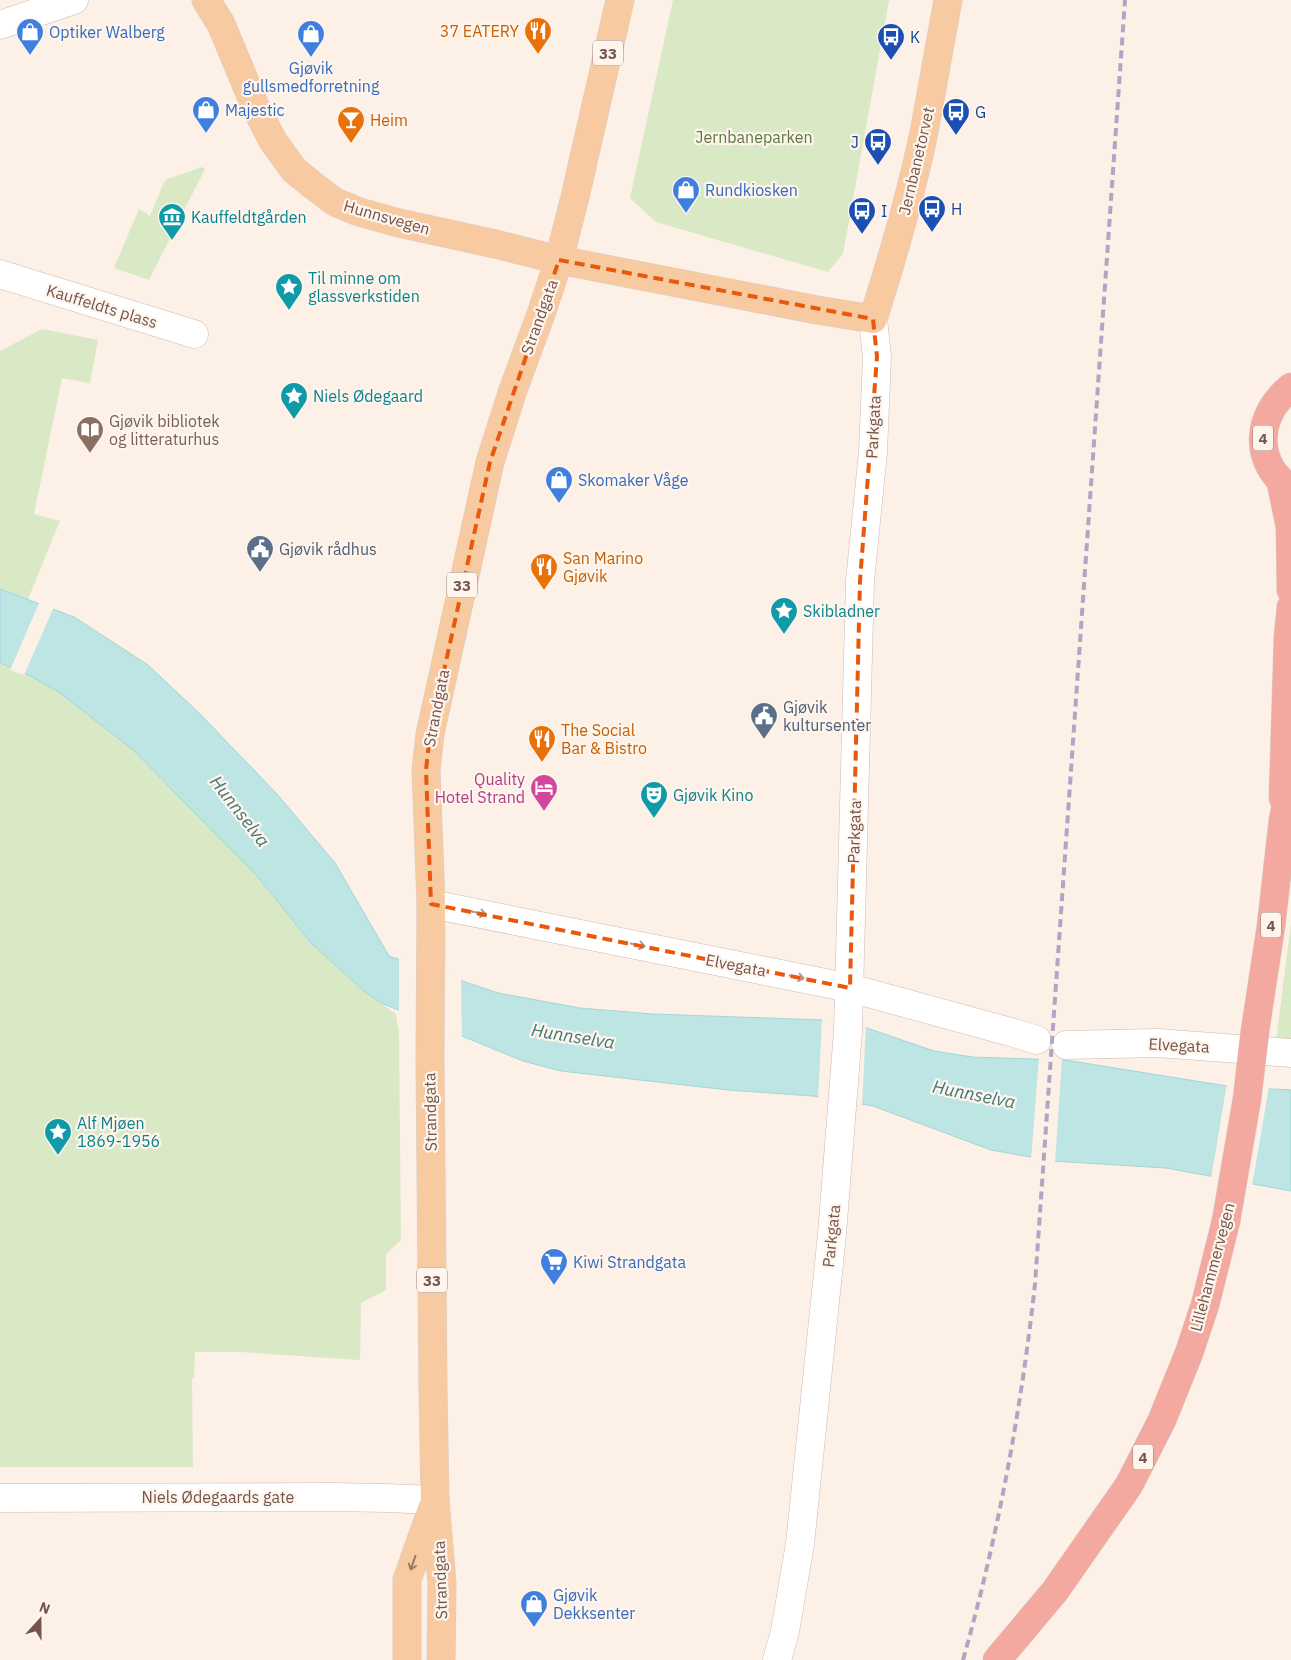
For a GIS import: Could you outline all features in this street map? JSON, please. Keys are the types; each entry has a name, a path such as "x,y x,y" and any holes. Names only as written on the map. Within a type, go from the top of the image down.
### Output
{"highway":[{"name":"4","path":"1291,387 1280,396 1271,408 1265,424 1263,439 1265,455 1272,470 1286,486 1290,527 1291,590"},
{"name":"Lillehammervegen","path":"1283,820 1288,637 1291,607"},
{"name":"Lillehammervegen","path":"997,1660 1055,1591 1129,1485 1162,1420 1189,1353 1205,1305 1226,1221 1247,1099 1271,926 1283,820 1291,779"}],"main road":[{"name":"Hunnsvegen","path":"206,0 220,24 273,141 294,170 335,202 359,212 399,223 559,260"},
{"name":"Strandgata","path":"441,1660 442,1583 435,1500 430,1060 431,904 426,770 430,734 490,462 513,390 559,260 620,0"},
{"name":"Jernbanetorvet","path":"873,319 892,258 914,173 948,0"},
{"path":"559,260 873,319"},
{"name":"Strandgata","path":"407,1660 407,1580 435,1500"}],"street":[{"path":"0,25 74,0"},
{"name":"Kauffeldts plass","path":"3,279 194,334"},
{"name":"Parkgata","path":"778,1660 800,1544 832,1234 842,1116 850,988 860,581 873,452 877,357 873,319"},
{"name":"Elvegata","path":"431,904 850,988 1037,1040"},
{"name":"Elvegata","path":"1066,1045 1158,1043 1291,1053"},
{"name":"Niels Ødegaards gate","path":"0,1498 334,1497 435,1500"}],"highlighted area":[{"path":"559,260 873,319 877,357 860,581 850,988 431,904 426,770 430,734 490,462"}],"green space":[{"name":"Jernbaneparken","path":"673,0 889,0 843,254 828,272 656,222 630,198"},
{"path":"202,167 205,169 149,280 114,268 139,209 150,216 165,180"},
{"path":"42,329 98,340 90,383 62,378 34,514 60,521 28,599 0,589 0,351"},
{"path":"0,663 23,672 59,692 133,750 257,876 312,944 365,992 396,1014 399,1035 401,1240 386,1254 386,1290 361,1303 360,1360 240,1352 195,1352 194,1378 192,1379 193,1467 0,1467"},
{"path":"1291,923 1291,1041 1276,1041"}],"water":[{"name":"Hunnselva","path":"0,589 74,617 148,665 200,714 277,794 335,863 389,956 498,993 580,1008 653,1014 823,1020 861,1026 934,1051 972,1057 1065,1060 1233,1087 1291,1090 1291,1191 1166,1168 1053,1161 991,1150 873,1106 813,1096 728,1090 561,1071 523,1061 381,1003 365,992 312,944 257,876 133,750 59,692 23,672 0,663"}],"pier":[{"path":"40,601 54,607 24,675 10,670"},
{"path":"399,957 461,978 462,1039 399,1013"},
{"path":"822,1018 866,1025 862,1107 818,1100"},
{"path":"1039,1057 1062,1058 1055,1164 1031,1160"},
{"path":"1227,1083 1269,1087 1252,1186 1211,1179"}],"railway":[{"path":"963,1660 987,1567 1007,1473 1023,1379 1035,1284 1125,0"}],"place":[{"name":"37 EATERY","path":"538,55"},
{"name":"Optiker Walberg","path":"30,56"},
{"name":"Gjøvik gullsmedforretning","path":"311,58"},
{"name":"K","path":"891,61"},
{"name":"Majestic","path":"206,134"},
{"name":"G","path":"956,136"},
{"name":"Heim","path":"351,144"},
{"name":"J","path":"878,166"},
{"name":"Rundkiosken","path":"686,214"},
{"name":"H","path":"932,233"},
{"name":"I","path":"862,235"},
{"name":"Kauffeldtgården","path":"172,241"},
{"name":"Til minne om glassverkstiden","path":"289,311"},
{"name":"Niels Ødegaard","path":"294,420"},
{"name":"Gjøvik bibliotek og litteraturhus","path":"90,454"},
{"name":"Skomaker Våge","path":"559,504"},
{"name":"Gjøvik rådhus","path":"260,573"},
{"name":"San Marino Gjøvik","path":"544,591"},
{"name":"Skibladner","path":"784,635"},
{"name":"Gjøvik kultursenter","path":"764,740"},
{"name":"The Social Bar & Bistro","path":"542,763"},
{"name":"Quality Hotel Strand","path":"544,812"},
{"name":"Gjøvik Kino","path":"654,819"},
{"name":"Alf Mjøen 1869-1956","path":"58,1156"},
{"name":"Kiwi Strandgata","path":"554,1286"},
{"name":"Gjøvik Dekksenter","path":"534,1628"}]}
